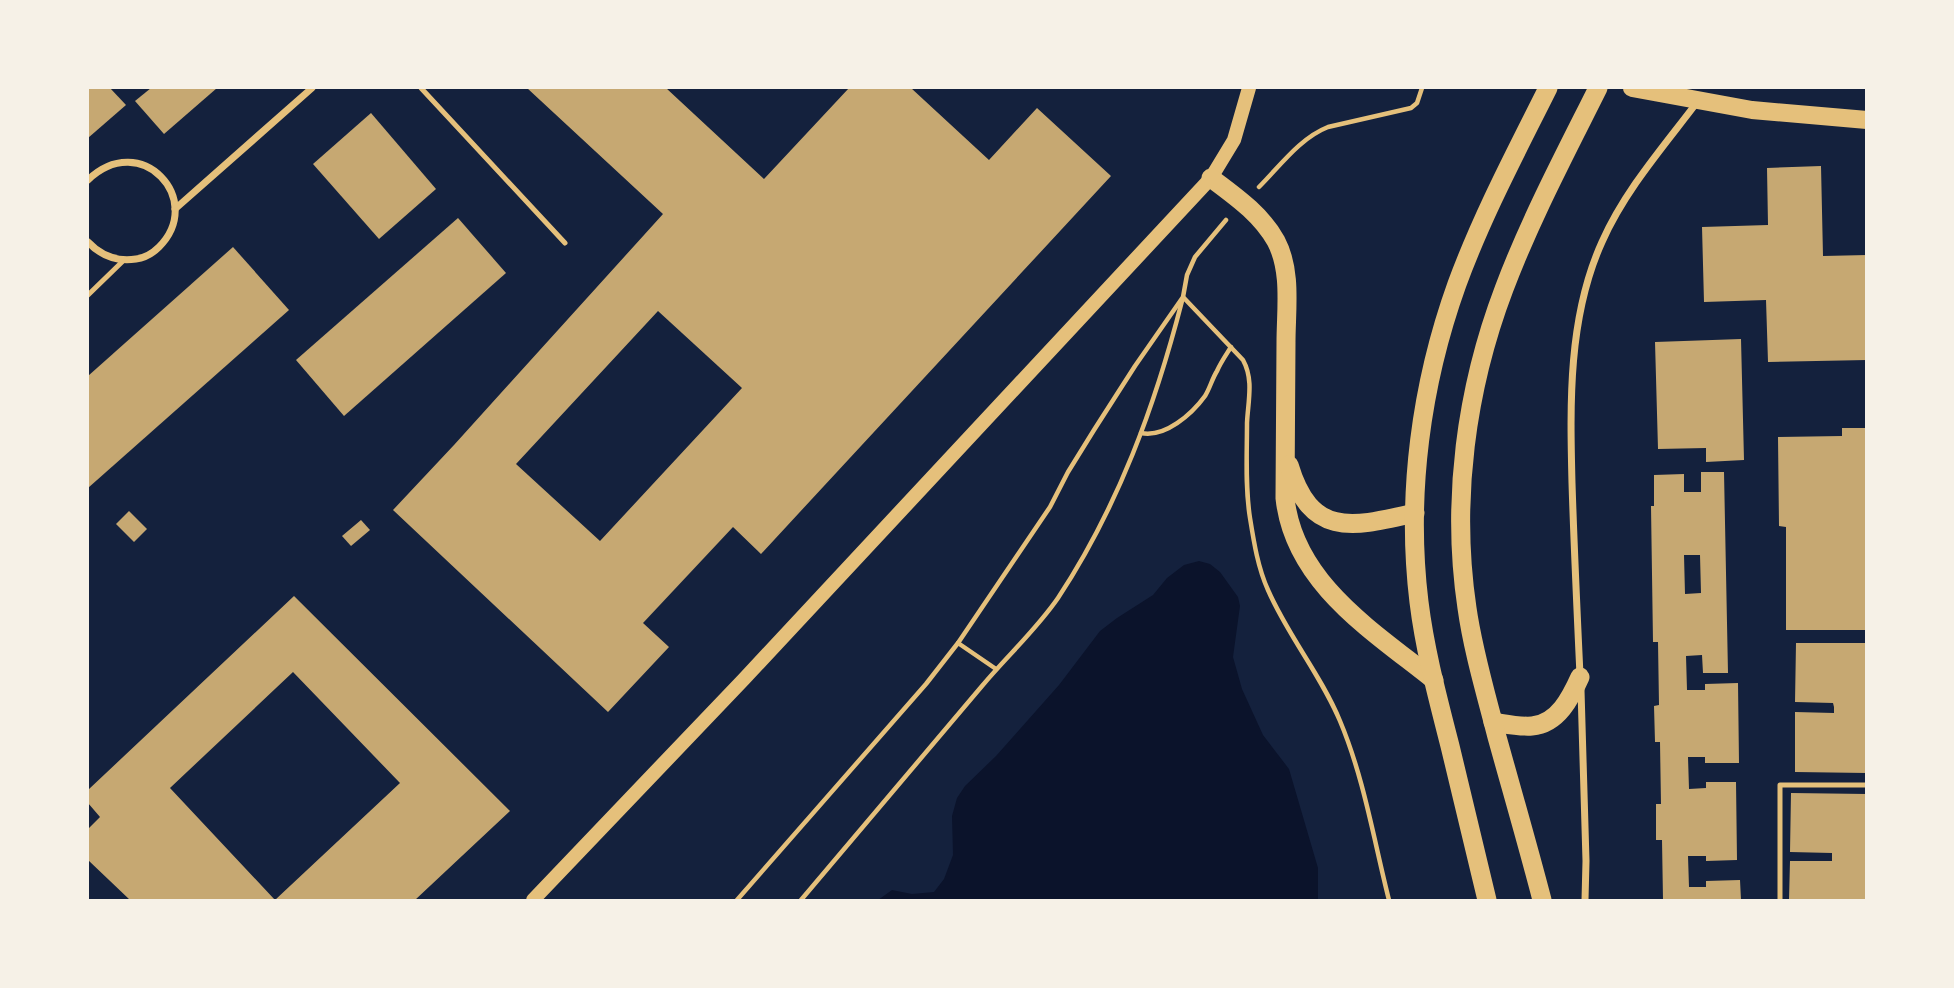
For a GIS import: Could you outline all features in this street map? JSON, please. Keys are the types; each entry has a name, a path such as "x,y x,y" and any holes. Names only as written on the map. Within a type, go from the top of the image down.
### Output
{"highway":[{"path":"1487,901 1434,680 1419,599 1415,546 1417,465 1428,387 1458,284 1478,233 1548,88"},
{"path":"1542,901 1471,633 1463,580 1461,499 1465,446 1473,395 1495,314 1524,239 1598,88"},
{"path":"1211,178 1259,218 1275,239 1282,255 1286,303 1286,509 1298,547 1321,583 1344,607 1434,680"},
{"path":"1286,453 1304,500 1315,512 1330,520 1349,524 1368,523 1415,513"},
{"path":"1493,722 1527,727 1546,722 1561,709 1580,677"}],"main road":[{"path":"534,901 1211,178 1234,140 1250,88"},
{"path":"1632,88 1752,110 1867,120"}],"street":[{"path":"175,209 312,88"},
{"path":"1585,901 1586,861 1571,419 1576,345 1582,303 1597,255 1614,218 1698,101"},
{"path":"88,180 110,164 141,164 154,170 165,181 172,194 175,209 173,225 166,240 154,252 140,259 123,261 108,257 95,250 88,242"}],"lane":[{"path":"421,88 565,243"},
{"path":"88,295 123,261"},
{"path":"1780,901 1780,785 1867,785"}],"path":[{"path":"1261,185 1316,132 1411,108 1417,103 1422,88"},
{"path":"801,901 996,669 1042,620 1072,575 1110,508 1141,433 1172,338 1192,262 1225,222"},
{"path":"1183,298 1243,360 1250,376 1247,415 1248,495 1261,569 1267,588 1286,625 1339,719 1362,792 1389,901"},
{"path":"737,901 926,684 958,643 1050,507 1068,471 1135,366 1183,298"},
{"path":"1141,433 1150,435 1168,429 1196,406 1207,392 1231,347"},
{"path":"958,643 996,669"}],"water":[{"path":"1199,561 1210,564 1220,572 1238,597 1240,606 1233,657 1242,689 1263,735 1289,769 1318,868 1318,900 878,900 892,890 912,894 934,892 944,879 953,855 952,816 957,798 965,786 996,756 1059,685 1100,631 1153,595 1167,578 1184,565"}],"building":[{"path":"88,88 110,88 126,105 88,138"},
{"path":"151,88 217,88 164,134 135,101"},
{"path":"527,88 666,88 764,179 849,88 911,88 989,160 1037,108 1111,176 761,554 733,527 643,623 669,647 608,712 393,510 663,214","holes":["658,311 742,388 600,541 516,464"]},
{"path":"371,113 436,189 379,239 313,164"},
{"path":"1821,166 1823,256 1867,255 1867,360 1768,362 1766,300 1704,302 1702,227 1768,225 1767,168"},
{"path":"458,218 506,273 344,416 296,360"},
{"path":"233,247 289,310 88,488 88,376"},
{"path":"1741,339 1744,460 1706,462 1706,448 1658,449 1655,342"},
{"path":"1842,428 1867,428 1867,630 1786,630 1786,527 1779,526 1778,437 1842,436"},
{"path":"1701,472 1724,472 1728,673 1703,673 1702,655 1686,656 1687,690 1705,690 1705,684 1738,683 1739,763 1705,763 1705,757 1688,757 1689,789 1706,788 1706,782 1736,782 1737,860 1706,861 1706,856 1688,856 1689,887 1706,887 1706,881 1740,880 1741,900 1663,900 1662,840 1656,840 1656,804 1661,804 1660,742 1655,742 1654,706 1659,705 1658,642 1653,642 1651,506 1654,506 1654,475 1684,474 1684,492 1701,492","holes":["1684,555 1700,555 1701,593 1685,594"]},
{"path":"129,511 147,529 134,542 116,524"},
{"path":"361,520 370,530 351,546 342,536"},
{"path":"294,596 510,811 415,900 275,900 130,900 88,860 88,829 100,817 88,803 88,790","holes":["293,672 400,783 275,900 170,788"]},
{"path":"1796,643 1867,643 1867,773 1795,772 1795,712 1834,713 1833,703 1795,702"},
{"path":"1791,793 1867,794 1867,900 1789,900 1790,861 1832,861 1832,853 1790,852"}]}
